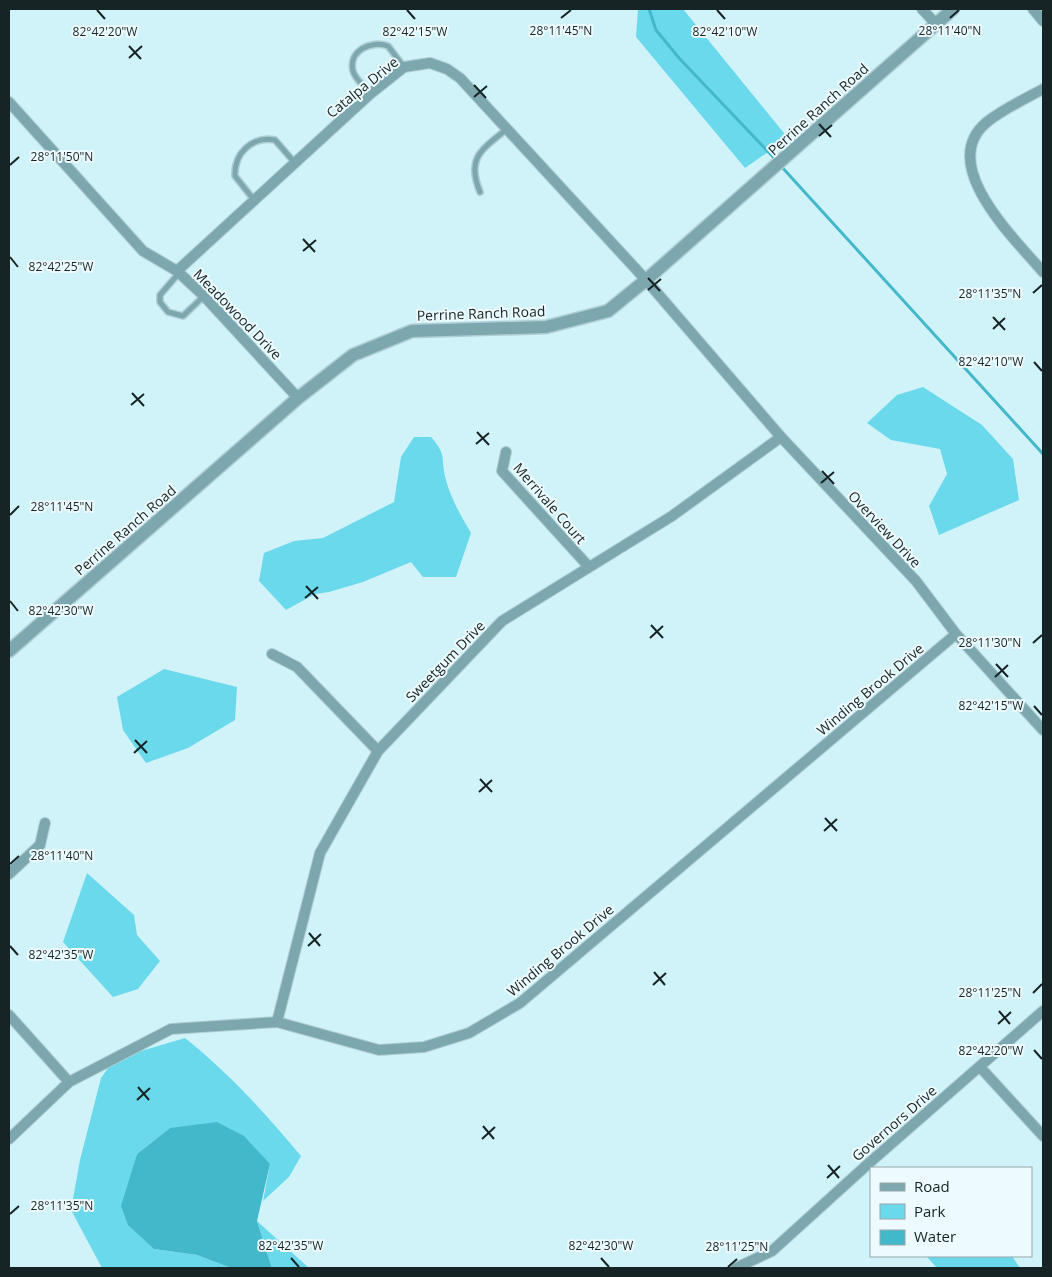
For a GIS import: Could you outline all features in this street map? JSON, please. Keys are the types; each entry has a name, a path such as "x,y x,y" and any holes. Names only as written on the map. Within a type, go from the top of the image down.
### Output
{"street":[{"path":"922,9 936,24"},
{"name":"Perrine Ranch Road","path":"9,651 298,398 353,355 412,331 546,327 608,311 747,192 953,9"},
{"path":"1034,9 1043,21"},
{"name":"Catalpa Drive","path":"178,272 370,94 404,67 430,63 447,69 460,78 646,280"},
{"path":"1043,89 987,122 972,141 969,163 978,190 1043,272"},
{"name":"Meadowood Drive","path":"9,102 143,251 178,272 204,296 298,398"},
{"name":"Overview Drive","path":"646,280 781,437 916,581 956,634 1043,730"},
{"name":"Sweetgum Drive","path":"276,1022 320,853 378,751 502,621 672,516 781,437"},
{"name":"Merrivale Court","path":"506,452 502,471 588,567"},
{"name":"Winding Brook Drive","path":"9,1139 69,1082 171,1029 276,1022 379,1050 424,1047 469,1033 520,1003 956,634"},
{"path":"272,654 297,666 378,751"},
{"path":"9,874 40,845 45,823"},
{"name":"Governors Drive","path":"736,1268 772,1251 868,1164 1043,1012"},
{"path":"9,1015 69,1082"},
{"path":"980,1066 1043,1136"}],"lane":[{"path":"370,94 353,73 354,60 362,49 372,44 388,46 404,67"},
{"path":"480,192 474,178 476,158 486,146 507,129"},
{"path":"254,200 234,176 236,163 243,150 260,140 275,140 295,163"},
{"path":"178,272 160,295 160,302 168,312 182,316 204,296"}],"green space":[{"path":"638,9 683,9 788,138 745,168 636,37"},
{"path":"923,387 982,425 1013,459 1019,500 939,535 929,506 947,474 940,449 891,440 867,423 897,395"},
{"path":"414,437 431,437 440,449 443,457 444,473 451,494 471,533 456,577 423,577 411,562 363,582 315,594 286,610 259,581 264,553 294,541 323,538 394,502 401,457"},
{"path":"164,669 237,687 235,720 188,748 146,763 123,730 117,697"},
{"path":"87,873 134,915 137,935 160,961 138,989 113,997 63,942"},
{"path":"185,1038 217,1065 246,1094 301,1156 289,1177 263,1201 270,1164 170,1128 137,1154 132,1173 154,1249 197,1255 231,1268 102,1268 71,1210 80,1160 101,1078 118,1054 141,1051"},
{"path":"257,1221 309,1268 272,1268"},
{"path":"927,1257 1013,1257 1020,1268 937,1268"}],"water":[{"path":"217,1122 244,1136 270,1164 257,1221 272,1268 231,1268 197,1255 154,1249 128,1225 121,1206 137,1154 170,1128"}],"waterway":[{"path":"649,9 656,30 679,58 776,160"},
{"path":"780,165 1043,454"}]}
